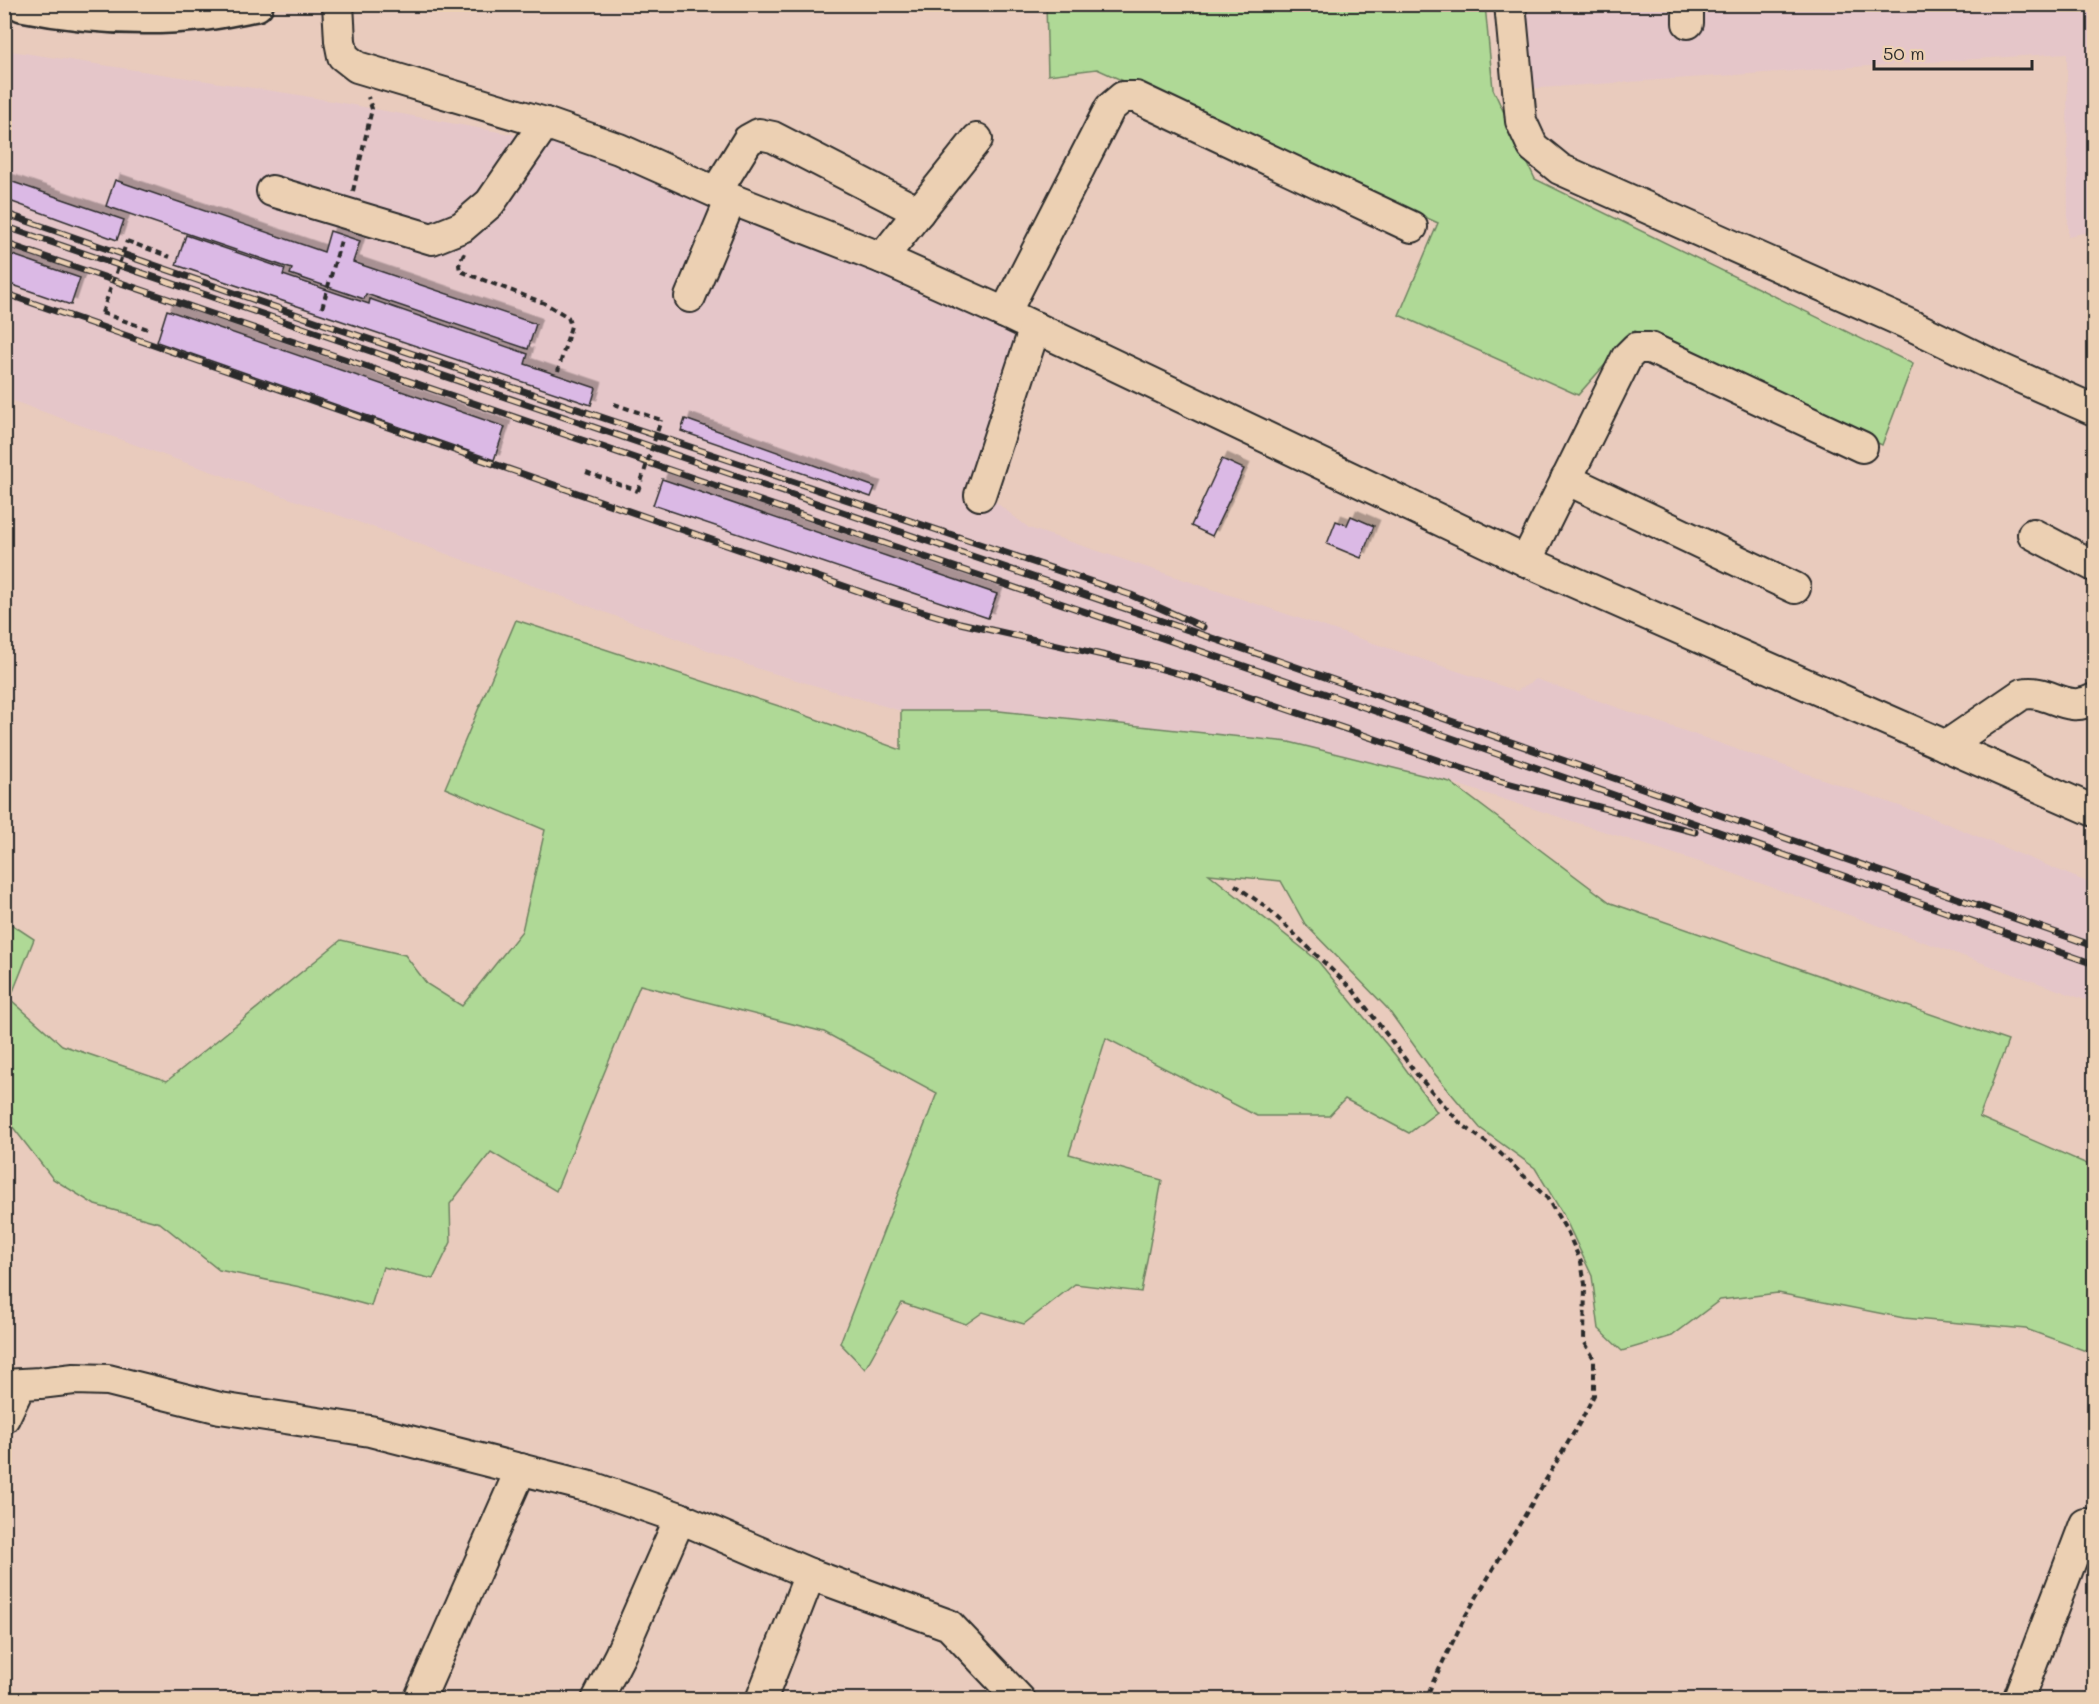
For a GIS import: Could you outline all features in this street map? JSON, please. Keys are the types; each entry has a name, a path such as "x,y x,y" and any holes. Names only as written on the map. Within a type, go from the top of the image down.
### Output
{"main road":[{"path":"22,4 60,12 136,16 256,4"}],"street":[{"path":"338,4 343,56 357,67 545,123 620,150 724,195 882,258 1035,327 1526,561 2094,811"},
{"path":"1510,4 1521,121 1533,147 1560,169 1915,327 2001,369 2094,410"},
{"path":"1005,313 1110,108 1123,97 1136,97 1412,227"},
{"path":"272,191 432,239 462,227 490,203 545,123"},
{"path":"690,297 724,195 748,140 759,134 773,136 919,212"},
{"path":"882,258 977,139"},
{"path":"980,495 1035,327"},
{"path":"1526,561 1627,357 1636,348 1650,348 1862,447"},
{"path":"1566,479 1796,588"},
{"path":"2033,534 2094,566"},
{"path":"1946,746 2022,694 2033,692 2069,705 2084,705 2094,699"},
{"path":"4,1418 12,1385 74,1378 108,1380 220,1408 370,1431 594,1488 680,1518 810,1574 915,1611 949,1626 1020,1700"},
{"path":"419,1700 521,1469"},
{"path":"597,1700 620,1655 680,1518"},
{"path":"2018,1700 2085,1524 2094,1527"},
{"path":"761,1700 810,1574"}],"path":[{"path":"322,308 348,214 372,109 357,67"},
{"path":"148,329 102,313 128,242 170,257"},
{"path":"468,244 459,265 460,271 544,303 568,317 571,326 558,371"},
{"path":"586,472 638,491 661,420 614,404"},
{"path":"1235,885 1266,907 1353,990 1418,1076 1460,1123 1499,1152 1546,1198 1567,1231 1581,1262 1585,1284 1584,1341 1594,1359 1594,1395 1466,1616 1426,1700"}],"shaded area":[{"path":"1515,5 2094,5 2094,231 2068,236 2067,53 1524,89"},
{"path":"4,50 299,95 581,147 1034,340 984,493 1029,528 1517,691 1536,679 1931,817 2094,885 2094,1003 1718,868 1450,782 1289,742 999,711 901,711 759,669 387,532 5,398"}],"green space":[{"path":"1046,5 1485,5 1493,89 1535,179 1913,364 1882,445 1635,331 1578,395 1399,315 1438,223 1097,69 1048,75"},
{"path":"516,620 788,709 901,750 901,711 999,711 1289,742 1450,782 1611,903 2008,1041 1979,1117 2094,1167 2094,1354 2026,1329 1904,1318 1778,1293 1720,1300 1672,1336 1622,1351 1599,1329 1592,1276 1563,1214 1535,1168 1480,1128 1434,1073 1387,1008 1305,924 1281,881 1209,874 1317,960 1396,1056 1437,1112 1409,1133 1345,1099 1329,1116 1257,1116 1106,1038 1069,1154 1162,1180 1141,1292 1075,1284 1024,1324 983,1312 966,1324 902,1303 865,1369 840,1343 937,1093 824,1032 640,985 556,1191 491,1152 450,1204 451,1242 433,1279 383,1267 371,1306 300,1287 219,1270 160,1223 95,1205 53,1179 5,1120 5,920 34,939 10,999 62,1045 167,1081 341,940 405,955 427,984 462,1006 522,931 545,830 445,788"}],"building":[{"path":"4,179 124,220 117,240 4,199"},
{"path":"115,180 324,252 330,231 360,241 353,262 536,324 528,349 366,294 364,299 290,274 292,269 106,206"},
{"path":"186,235 285,269 283,275 369,304 370,299 528,354 525,364 596,388 591,405 176,265"},
{"path":"4,252 80,278 71,305 4,282"},
{"path":"167,310 505,427 494,460 157,342"},
{"path":"685,419 875,487 871,497 681,431"},
{"path":"1222,459 1244,469 1212,536 1191,526"},
{"path":"662,479 997,594 988,618 653,505"},
{"path":"1351,516 1374,526 1361,558 1327,544 1336,521 1347,525"}],"railway":[{"path":"4,213 318,322 1131,595 1203,627"},
{"path":"4,226 1282,662 2094,946"},
{"path":"4,243 1335,697 2094,964"},
{"path":"4,293 881,599 960,623 1151,666 1198,679 1499,781 1695,832"}]}
